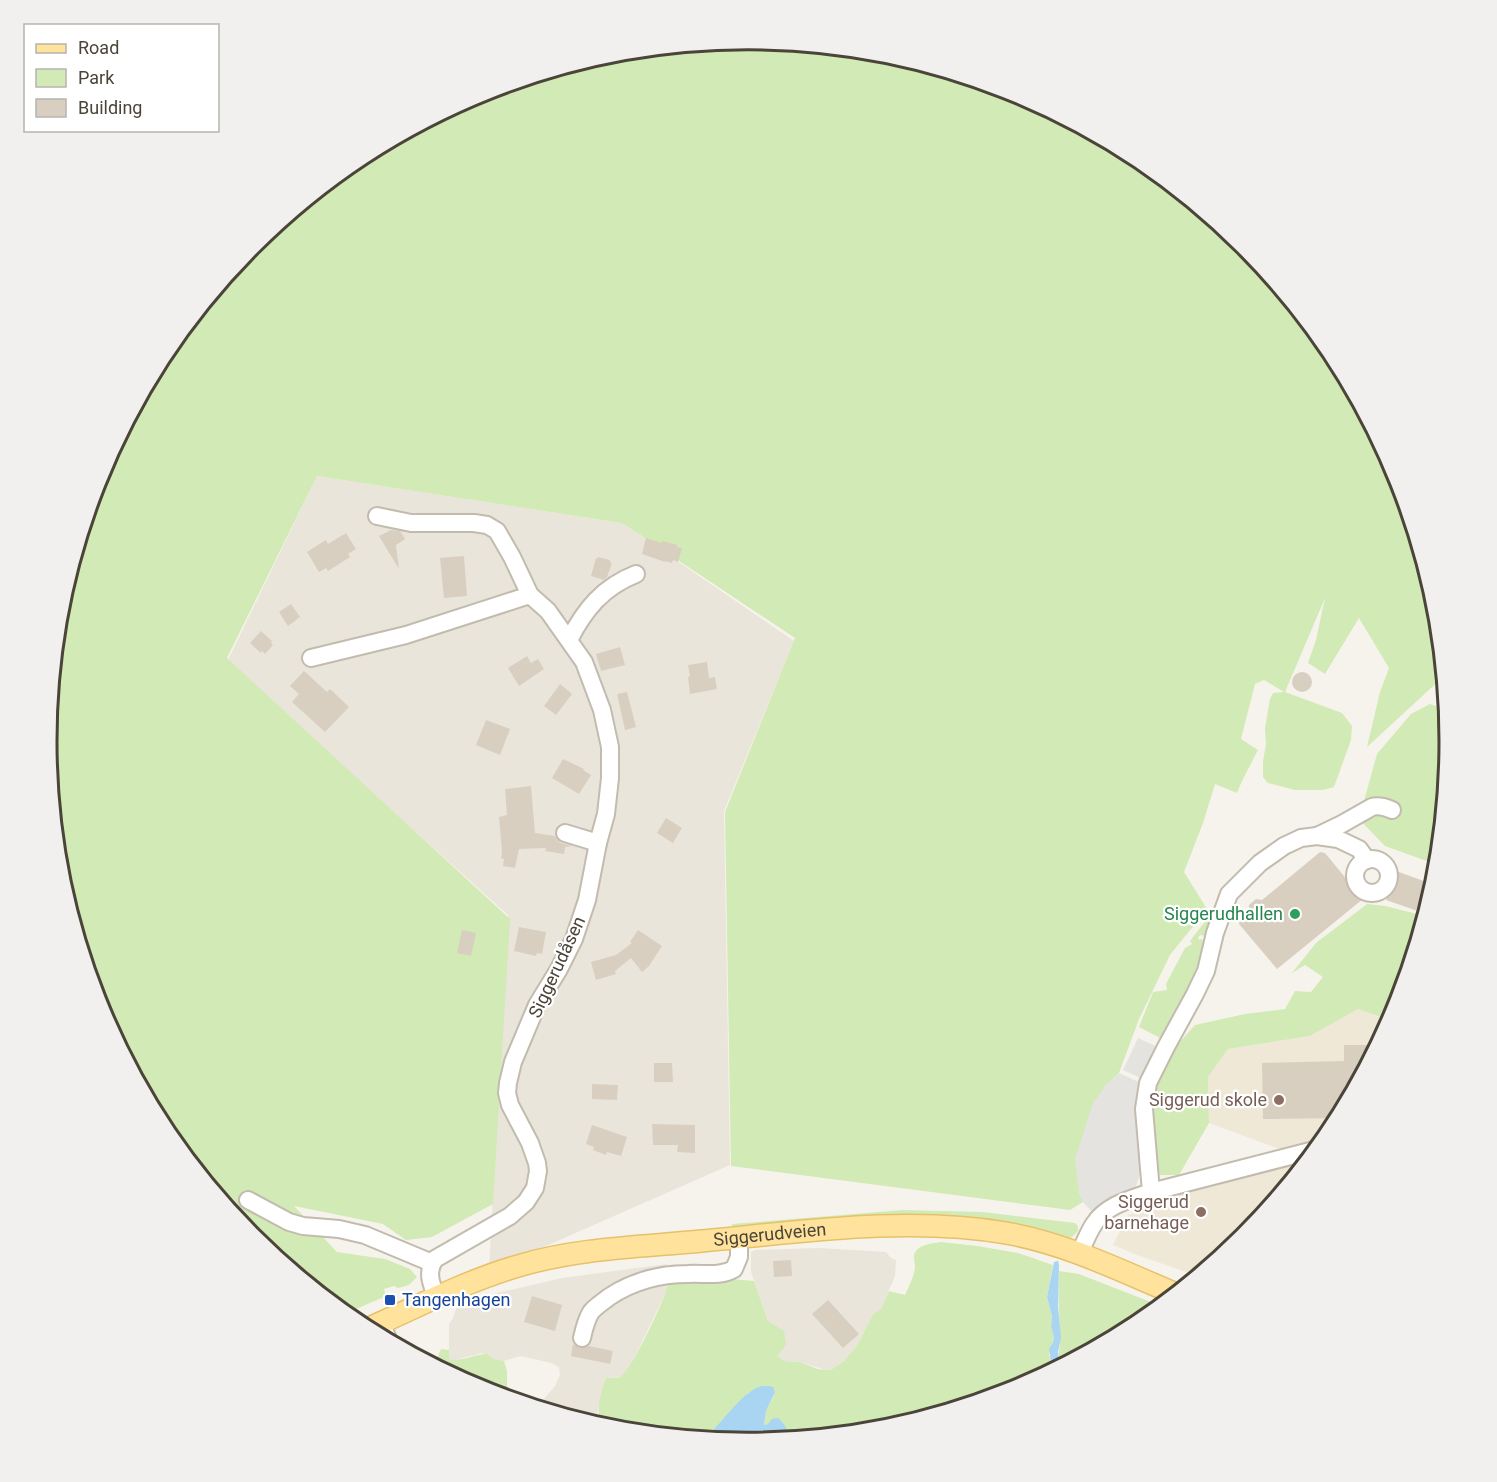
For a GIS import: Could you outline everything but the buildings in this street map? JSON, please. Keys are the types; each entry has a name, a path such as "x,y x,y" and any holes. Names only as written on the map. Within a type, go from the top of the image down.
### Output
{"main road":[{"name":"Siggerudveien","path":"384,1328 437,1298 492,1274 549,1258 584,1252 890,1226 953,1226 1021,1236 1079,1254 1168,1291"}],"street":[{"name":"Siggerudåsen","path":"377,516 411,523 474,523 487,525 497,531 530,595 548,611 584,662 602,710 610,747 610,778 606,814 587,900 574,939 537,1005 513,1062 508,1083 507,1093 510,1106 530,1143 537,1163 535,1188 526,1202 510,1216 440,1256 432,1263"},
{"path":"569,640 581,619 603,593 636,574"},
{"path":"311,658 406,635 530,595"},
{"path":"1317,836 1372,807 1385,807 1392,810"},
{"path":"565,833 598,843"},
{"path":"1151,1192 1144,1109 1148,1083 1206,970 1215,933 1229,894 1260,863 1284,846 1301,838 1317,836 1338,839 1359,849 1367,860"},
{"path":"1079,1254 1095,1222 1115,1206 1151,1192 1304,1153"},
{"path":"248,1200 289,1222 365,1235 432,1263 429,1276 437,1298"},
{"path":"582,1338 592,1312 627,1287 668,1275 723,1274 734,1269 740,1257 739,1238"}],"shaded area":[{"path":"317,476 622,523 794,641 724,811 730,1165 489,1271 508,915 227,662"},
{"path":"1358,1009 1382,1018 1369,1047 1323,1125 1297,1162 1237,1230 1189,1273 1113,1245 1128,1215 1146,1208 1151,1199 1285,1151 1209,1123 1208,1077 1228,1049 1310,1036"},
{"path":"1138,1038 1160,1048 1145,1080 1123,1070"},
{"path":"1119,1073 1143,1084 1138,1115 1141,1171 1136,1186 1123,1198 1091,1211 1083,1202 1079,1192 1075,1159 1093,1103 1105,1086"},
{"path":"819,1248 886,1252 896,1260 895,1276 881,1309 873,1314 858,1344 844,1361 831,1370 799,1362 784,1361 776,1356 774,1326 768,1321 751,1272 751,1252 755,1250"},
{"path":"667,1264 667,1290 626,1372 620,1377 606,1377 597,1415 542,1401 555,1386 560,1375 559,1367 551,1363 521,1356 504,1361 482,1353 455,1360 449,1359 449,1324 456,1309 461,1305 497,1293 562,1278"}],"green space":[{"path":"748,50 839,55 883,63 971,86 1013,102 1094,142 1133,166 1204,221 1268,285 1297,320 1347,395 1369,435 1403,519 1427,606 1437,682 1367,747 1380,692 1389,668 1359,618 1325,674 1308,663 1316,640 1325,598 1285,692 1342,713 1352,726 1351,740 1334,787 1323,790 1295,790 1268,783 1263,777 1265,728 1270,699 1273,693 1284,692 1264,680 1255,684 1241,739 1258,750 1237,793 1215,784 1184,872 1207,909 1170,955 1139,1019 1119,1073 1105,1086 1079,1192 1083,1202 1070,1210 731,1166 725,812 795,638 622,523 317,476 227,658 510,919 493,1204 432,1237 406,1240 383,1224 294,1206 337,1252 385,1259 410,1269 417,1277 409,1285 384,1289 386,1296 355,1310 293,1261 260,1230 200,1162 150,1087 128,1047 94,963 70,876 58,786 57,741 58,696 70,606 94,519 110,476 128,435 174,357 200,320 260,252 328,192 364,166 403,142 484,102 526,86 614,63 658,55"},
{"path":"1430,704 1439,707 1439,786 1429,862 1385,846 1359,819 1377,754 1411,714"},
{"path":"1367,904 1417,914 1403,963 1382,1017 1358,1009 1310,1036 1228,1049 1208,1077 1209,1123 1179,1175 1154,1175 1150,1106 1159,1072 1171,1052 1195,1025 1245,1014 1285,1009 1295,991 1311,992 1323,977 1305,965 1292,973 1316,943"},
{"path":"1217,906 1208,937 1201,935 1198,937 1199,940 1204,941 1201,959 1166,1041 1139,1027 1153,992 1167,990 1166,984 1185,948 1192,944 1190,941"},
{"path":"903,1210 982,1212 1075,1223 1078,1230 1066,1239 733,1230 732,1224"},
{"path":"941,1242 977,1246 1018,1253 1053,1265 1047,1297 1054,1337 1049,1354 1051,1362 971,1396 927,1409 839,1427 782,1431 768,1424 764,1425 766,1411 774,1395 749,1392 714,1431 658,1427 600,1416 600,1396 606,1377 620,1377 631,1363 657,1312 668,1280 709,1277 754,1281 768,1321 784,1331 786,1345 777,1356 784,1361 799,1362 818,1369 831,1370 844,1361 858,1344 873,1314 881,1309 889,1291 905,1295 914,1274 915,1253 924,1245"},
{"path":"1059,1271 1079,1274 1152,1302 1094,1340 1059,1358"},
{"path":"441,1349 449,1350 449,1359 487,1354 494,1359 504,1361 507,1371 507,1389 484,1380 437,1358"}],"water":[{"path":"1058,1261 1059,1265 1058,1306 1061,1338 1059,1358 1051,1362 1049,1349 1054,1337 1047,1297 1054,1262"},
{"path":"759,1387 773,1387 775,1392 766,1411 764,1425 778,1418 787,1431 712,1431 738,1402"}],"place":[{"name":"Siggerudhallen","path":"1295,914"},
{"name":"Siggerud skole","path":"1279,1100"},
{"name":"Siggerud barnehage","path":"1201,1212"},
{"name":"Tangenhagen","path":"390,1300"}]}
